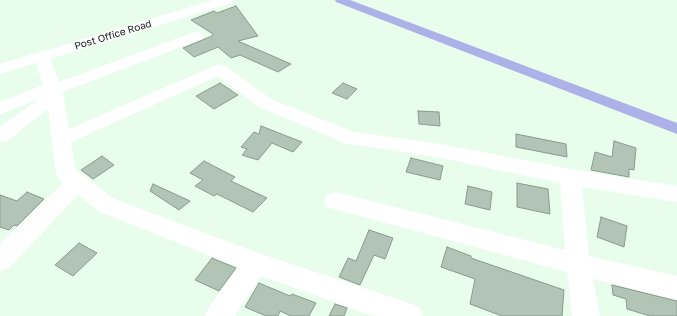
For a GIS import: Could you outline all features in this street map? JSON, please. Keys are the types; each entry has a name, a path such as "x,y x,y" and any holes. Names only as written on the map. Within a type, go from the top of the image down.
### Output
{"street":[{"name":"Post Office Road","path":"0,69 227,0"},
{"path":"0,108 54,91 197,36"},
{"path":"42,57 54,91 66,174 106,204 256,263 409,316"},
{"path":"61,139 80,132 219,69 265,103 351,138 440,152 570,177 677,194"},
{"path":"0,136 54,91"},
{"path":"570,177 578,264 586,316"},
{"path":"0,260 76,182"},
{"path":"334,201 677,288"},
{"path":"219,316 256,263"}],"building":[{"path":"236,6 258,36 238,41 291,64 278,72 240,55 231,58 218,47 194,57 183,48 212,36 213,34 191,20 214,11 217,13"},
{"path":"220,83 238,95 214,109 196,96"},
{"path":"343,83 357,89 347,99 332,93"},
{"path":"418,111 439,112 440,126 419,124"},
{"path":"261,126 302,142 293,152 272,143 258,160 242,155 247,149 241,147 254,132 259,134"},
{"path":"516,134 566,144 567,157 516,147"},
{"path":"614,141 636,148 634,170 629,169 629,177 591,170 595,152 612,157"},
{"path":"102,156 114,165 93,179 81,170"},
{"path":"411,158 443,166 440,180 406,172"},
{"path":"204,161 235,177 231,181 267,198 253,212 217,194 214,196 195,186 203,180 190,173"},
{"path":"517,183 548,189 550,214 517,207"},
{"path":"153,184 190,201 179,210 150,191"},
{"path":"468,186 492,192 490,210 465,204"},
{"path":"27,192 44,199 17,226 14,225 9,230 0,227 0,195 17,201"},
{"path":"601,217 627,226 624,247 597,237"},
{"path":"369,230 393,238 385,259 374,255 360,285 339,277 348,258 356,261"},
{"path":"79,243 97,253 73,276 55,265"},
{"path":"447,247 471,256 471,258 564,290 562,316 502,316 470,304 475,279 441,267"},
{"path":"212,258 236,268 219,291 195,280"},
{"path":"259,283 290,296 292,294 316,303 309,316 291,316 280,311 278,316 266,316 245,307"},
{"path":"612,285 677,301 677,316 650,316 627,309 626,299 613,295"},
{"path":"335,304 347,308 344,316 329,316"}],"waterway":[{"path":"340,0 677,129"}]}
